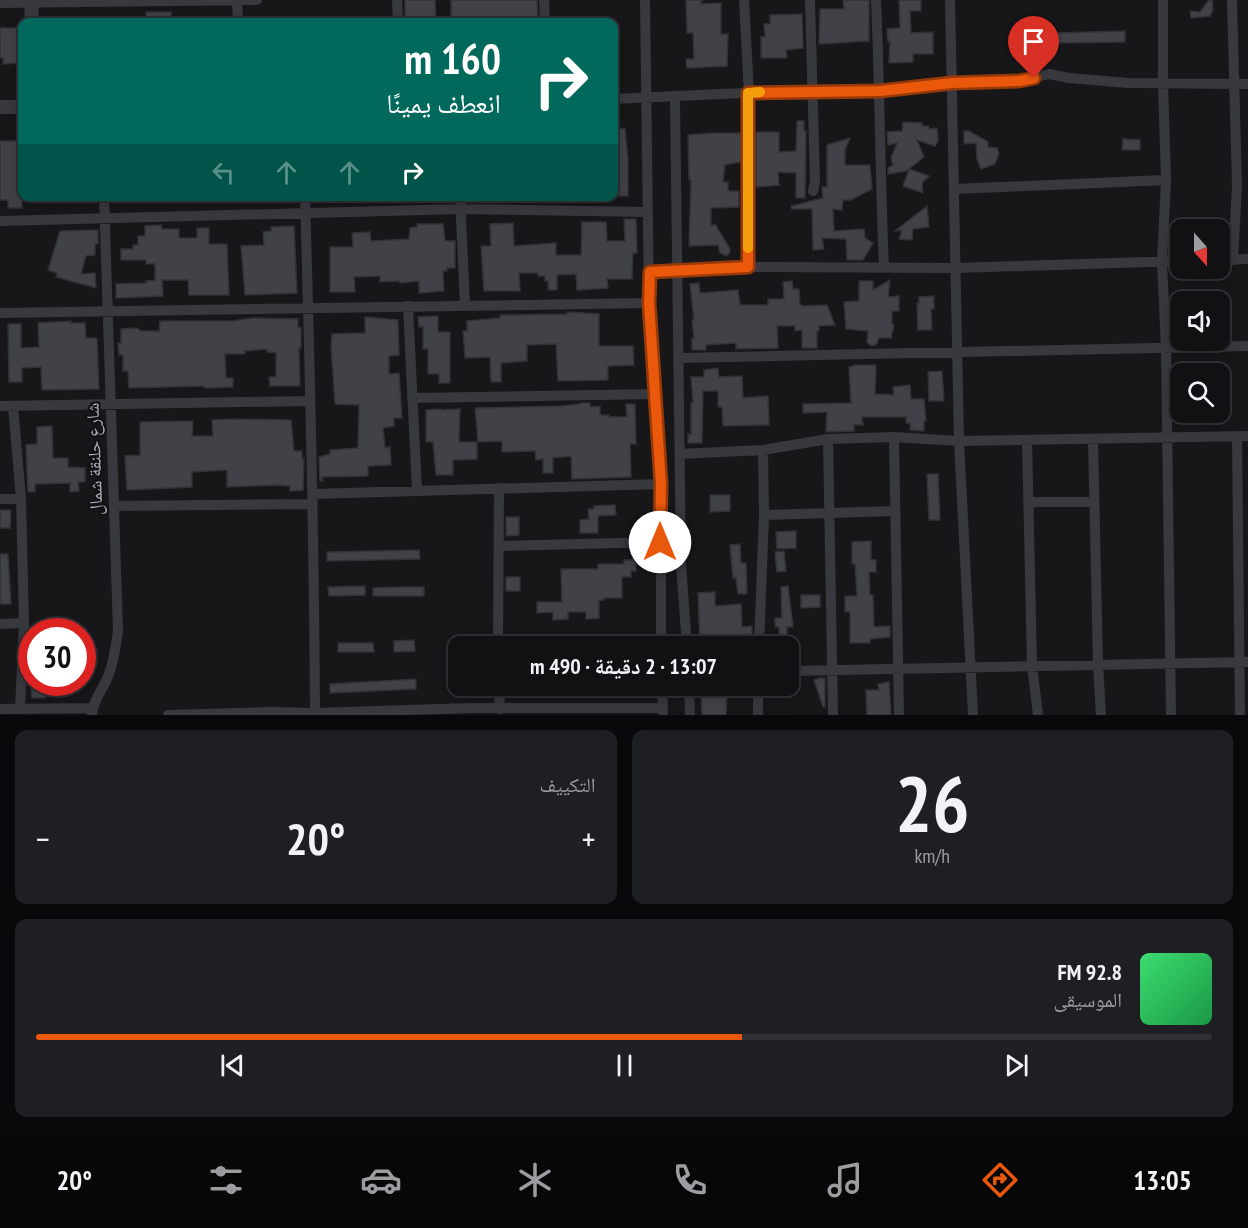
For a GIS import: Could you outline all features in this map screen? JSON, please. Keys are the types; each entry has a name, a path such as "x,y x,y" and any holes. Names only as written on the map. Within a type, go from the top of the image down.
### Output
{"street":[{"path":"237,0 238,18"},
{"path":"0,3 257,0"},
{"path":"397,0 398,18"},
{"path":"544,0 546,18"},
{"path":"645,0 649,303 661,484 661,636"},
{"path":"744,0 748,93 748,267"},
{"path":"810,0 814,93 813,191"},
{"path":"876,0 884,267"},
{"path":"950,0 959,441 974,715"},
{"path":"1163,0 1166,180 1162,262 1166,348 1171,715"},
{"path":"1233,0 1235,84 1243,187 1233,260 1248,259"},
{"path":"31,2 32,18"},
{"path":"618,99 748,93 880,91 952,83 1019,81 1049,74 1098,81 1248,84"},
{"path":"675,97 681,565 686,636"},
{"path":"0,107 18,107"},
{"path":"955,189 1166,180"},
{"name":"شارع حلنقة شمال","path":"92,711 108,677 115,654 118,631 104,201"},
{"path":"305,201 313,499 315,713"},
{"path":"460,201 465,305"},
{"path":"0,221 461,209 647,212"},
{"path":"650,272 748,267 956,268 1170,262"},
{"path":"0,313 649,303"},
{"path":"408,306 417,491"},
{"path":"679,358 1248,346"},
{"path":"412,398 656,394"},
{"path":"0,406 309,401"},
{"path":"13,406 21,499 24,618"},
{"path":"680,454 763,450 828,439 894,437 959,441 1243,436 1244,662 1240,715"},
{"path":"894,437 899,715"},
{"path":"828,439 833,715"},
{"path":"1093,439 1101,715"},
{"path":"1028,440 1032,665 1038,715"},
{"path":"759,636 764,515 763,450"},
{"path":"114,506 313,499 417,491 661,484"},
{"path":"498,636 499,488"},
{"path":"0,499 21,499"},
{"path":"1029,502 1094,502"},
{"path":"764,515 895,511"},
{"path":"499,546 660,542"},
{"path":"0,624 18,623"},
{"path":"799,671 1244,662"},
{"path":"20,709 21,696"},
{"path":"500,696 500,709"},
{"path":"168,715 500,709 663,711 662,696"},
{"path":"689,696 690,715"},
{"path":"758,696 758,715"},
{"path":"0,709 92,711"}],"building":[{"path":"405,0 435,0 436,18 405,18"},
{"path":"451,0 537,0 538,18 451,18"},
{"path":"686,0 703,0 700,4 721,3 721,34 728,34 727,66 687,68 686,59 694,59 693,33 687,33"},
{"path":"843,0 869,0 869,41 819,44 820,9 844,9"},
{"path":"899,0 921,0 921,11 910,11 911,33 933,32 933,54 913,54 913,62 889,63 890,42 888,42 887,29 900,28"},
{"path":"1209,0 1212,0 1213,10 1210,16 1191,18 1190,11 1200,12"},
{"path":"146,12 171,12 171,18 146,18"},
{"path":"802,14 803,48 786,50 787,58 761,58 761,37 765,37 764,24 770,24 770,15"},
{"path":"0,28 18,28 18,63 3,64 3,58 0,58"},
{"path":"1125,31 1125,42 1056,43 1055,33"},
{"path":"797,121 804,121 804,131 806,131 805,198 796,198 796,173 778,172 779,185 756,187 756,132 779,132 779,152 796,151"},
{"path":"903,122 922,123 922,126 929,126 929,129 937,128 938,141 935,146 917,140 924,157 906,171 888,174 888,168 893,165 891,158 897,143 888,145 887,132 902,131"},
{"path":"625,128 628,196 618,196 618,129"},
{"path":"964,131 969,131 988,142 988,147 997,148 999,153 995,164 981,169 977,159 976,143 964,144"},
{"path":"741,133 741,162 725,165 723,182 728,182 728,191 739,191 739,207 711,208 711,226 715,224 730,249 726,256 720,253 718,245 689,246 691,180 689,180 688,135"},
{"path":"850,138 845,150 845,165 870,165 872,189 851,200 843,200 842,210 833,209 834,231 864,229 865,238 873,243 863,260 847,260 846,239 822,238 824,249 813,250 812,209 792,209 791,206 823,198 822,187 827,187 827,145"},
{"path":"1123,139 1140,140 1140,150 1122,150"},
{"path":"0,141 18,141 18,201 22,201 22,208 8,208 8,200 0,200"},
{"path":"909,169 929,176 922,183 923,193 903,186"},
{"path":"927,206 929,227 913,229 912,240 899,239 902,230 895,231"},
{"path":"624,219 636,219 637,253 633,253 632,279 607,279 608,288 577,290 576,274 557,275 557,290 548,290 548,281 545,281 545,276 538,276 538,273 519,273 520,291 484,291 481,246 491,246 490,224 513,223 514,246 556,243 556,255 581,255 582,222 606,222 607,241 625,241"},
{"path":"417,224 443,224 445,241 455,241 455,268 447,268 447,271 443,271 444,291 419,293 419,281 380,282 380,276 354,277 355,292 330,292 330,247 353,247 352,233 370,232 371,241 409,239 410,228 417,227"},
{"path":"161,225 162,229 179,229 179,238 197,238 197,228 209,228 209,244 227,244 229,295 189,295 188,280 162,280 163,296 116,298 116,284 146,283 146,281 155,280 155,264 146,264 146,260 121,260 121,249 133,249 133,245 138,245 138,236 145,236 145,226"},
{"path":"294,226 297,293 245,295 241,246 264,245 263,232 271,231 271,227"},
{"path":"98,230 95,255 86,256 81,274 95,273 96,288 56,277 57,273 48,270 60,231"},
{"path":"890,280 888,297 899,296 899,311 892,311 894,326 891,338 879,338 876,345 871,346 867,342 868,331 846,329 844,302 859,301 859,281 873,281 873,290"},
{"path":"792,281 793,289 799,289 800,304 802,306 827,305 835,325 819,326 817,348 802,348 802,330 795,331 795,326 777,326 778,348 736,349 736,343 706,345 706,350 692,350 692,338 694,338 692,320 694,320 690,284 699,283 700,293 738,290 740,305 768,305 768,299 784,299 783,282"},
{"path":"934,296 934,309 931,309 932,330 918,330 917,303 919,303 919,297"},
{"path":"567,312 599,314 599,346 633,346 634,365 608,366 608,380 558,381 556,344 527,345 527,361 501,363 501,382 491,382 490,357 465,358 463,331 467,331 467,321 500,318 500,315 567,314"},
{"path":"438,316 438,332 450,332 450,383 439,383 439,374 428,374 428,349 423,349 423,327 419,327 418,317"},
{"path":"365,317 398,320 399,355 389,356 389,374 399,373 402,418 394,418 394,426 383,428 385,448 390,447 391,465 368,466 368,476 322,477 323,481 320,481 319,457 330,454 330,450 358,448 359,405 335,404 331,346 332,334 365,333"},
{"path":"253,318 298,319 298,328 301,328 300,386 270,386 269,377 276,377 276,353 267,352 267,349 245,351 245,354 225,354 226,378 233,378 233,387 129,388 128,371 123,371 123,355 119,355 118,343 121,343 121,329 137,328 141,331 159,331 160,321 232,321"},
{"path":"71,321 71,323 85,323 86,338 97,338 99,389 42,390 41,367 22,368 22,382 9,382 8,324 21,324 21,348 39,347 38,323"},
{"path":"876,365 875,394 894,395 893,387 910,385 911,399 924,399 926,421 924,421 924,431 910,430 910,423 906,423 906,417 862,417 863,425 854,425 854,431 826,432 827,412 803,413 803,404 851,403 849,367"},
{"path":"718,368 719,377 742,376 743,398 768,396 769,425 723,426 722,407 718,407 718,391 703,391 702,443 688,443 688,434 691,434 691,403 693,403 691,377 704,377 704,370"},
{"path":"942,371 944,401 929,401 928,372"},
{"path":"590,403 590,407 600,406 600,415 609,415 609,417 627,417 626,404 635,404 636,444 630,444 631,477 572,479 571,456 553,458 553,473 543,473 543,459 536,460 535,451 502,452 502,441 478,442 475,408 563,406"},
{"path":"460,409 459,442 477,442 477,459 453,460 453,475 436,475 433,442 426,442 426,410"},
{"path":"212,420 291,420 294,451 302,451 302,459 304,458 303,490 290,491 290,486 278,485 227,487 227,470 192,472 192,487 127,490 125,456 140,455 140,422 193,421 192,436 213,436"},
{"path":"52,426 53,458 68,458 68,467 85,468 85,482 78,482 79,491 70,492 70,483 35,484 35,492 28,492 26,445 37,444 37,427"},
{"path":"927,474 938,474 940,520 929,520"},
{"path":"710,495 730,495 730,511 710,512"},
{"path":"615,505 616,515 598,516 598,533 580,533 580,520 589,519 588,509 594,509 594,506"},
{"path":"0,510 11,510 10,528 0,528"},
{"path":"506,517 519,517 519,535 506,536"},
{"path":"796,531 796,548 777,549 776,532"},
{"path":"871,541 871,560 876,560 876,572 869,572 870,595 873,595 874,627 890,626 890,637 870,639 870,643 850,643 850,612 845,612 845,596 857,596 855,564 852,564 852,542"},
{"path":"740,544 741,563 746,563 747,594 738,594 736,578 733,578 730,545"},
{"path":"419,550 420,559 327,561 327,552"},
{"path":"784,551 786,571 777,572 775,552"},
{"path":"0,554 8,554 11,604 0,604"},
{"path":"624,560 636,560 636,571 631,571 631,577 622,577 622,598 599,600 599,618 586,619 586,612 568,612 568,619 553,620 553,612 537,613 537,602 562,602 561,569 598,569 598,564 624,564"},
{"path":"506,577 520,577 520,591 506,591"},
{"path":"365,586 365,595 329,596 328,587"},
{"path":"788,586 793,627 787,627 787,636 779,636 779,627 775,627 775,618 782,618 781,587"},
{"path":"424,587 424,596 373,596 373,588"},
{"path":"715,592 715,606 741,604 742,627 752,626 752,636 700,636 698,593"},
{"path":"801,595 820,595 820,607 801,608"},
{"path":"414,640 415,651 394,652 394,641"},
{"path":"338,643 373,643 374,652 338,652"},
{"path":"825,678 825,707 823,707 814,680"},
{"path":"416,679 416,689 330,693 330,684"},
{"path":"889,682 891,715 867,715 866,690 879,690 878,684"},
{"path":"32,696 45,696 45,698 32,698"},
{"path":"701,696 727,696 726,715 702,715"}],"slow traffic":[{"path":"748,248 748,93 760,92"}],"route":[{"path":"660,542 661,484 649,303 650,272 748,267 748,93 880,91 952,83 1019,81 1034,78"}]}
